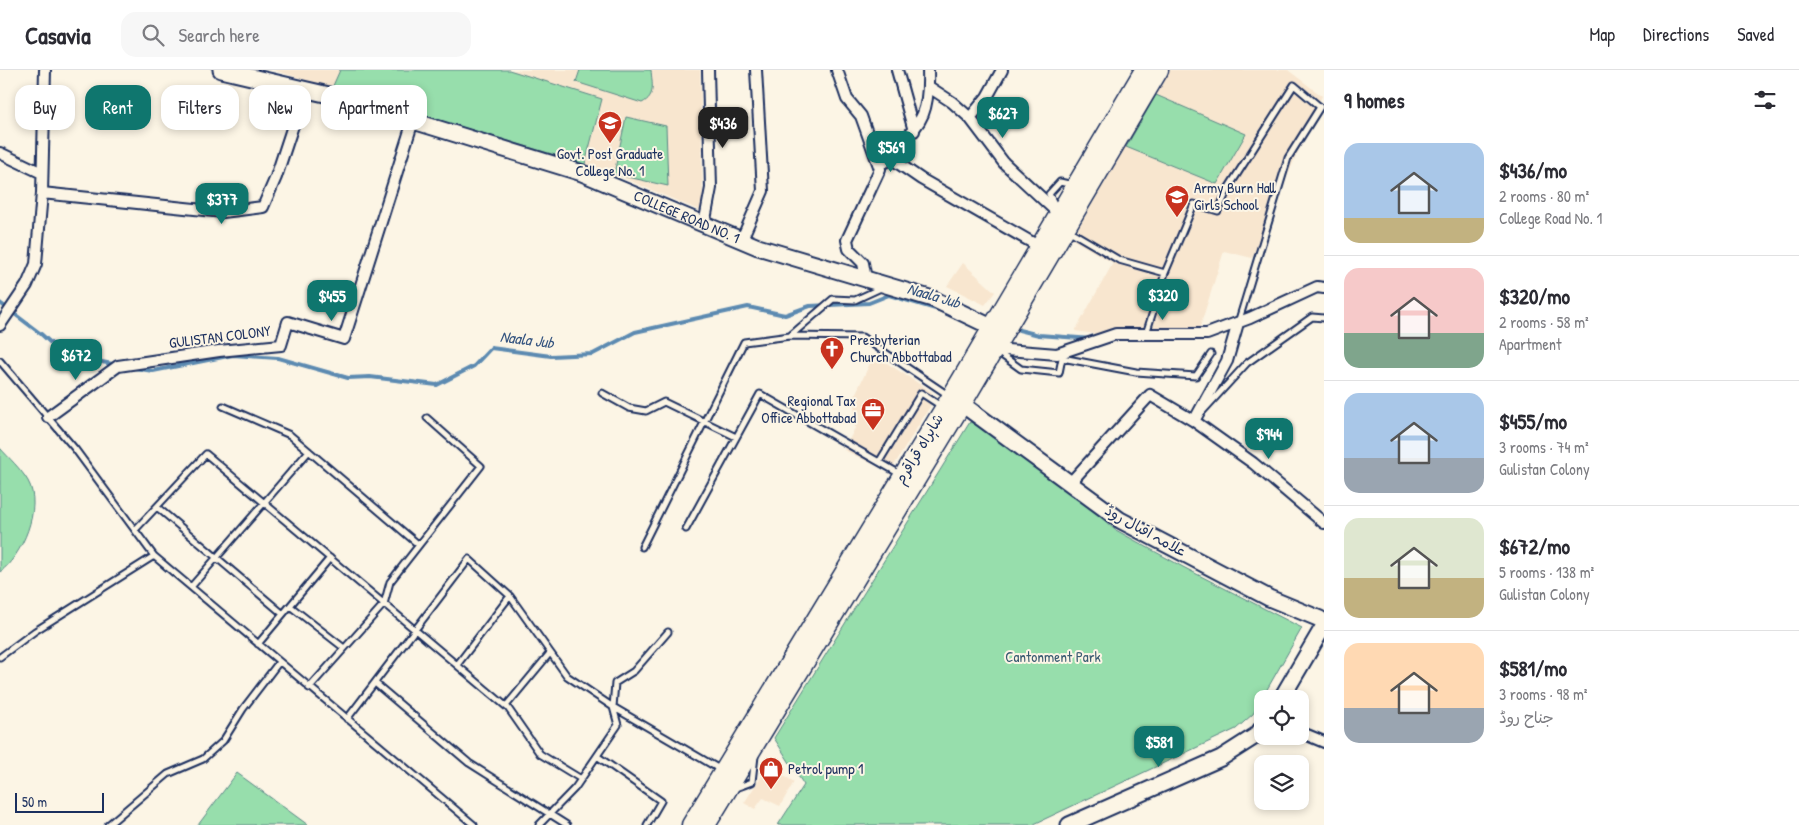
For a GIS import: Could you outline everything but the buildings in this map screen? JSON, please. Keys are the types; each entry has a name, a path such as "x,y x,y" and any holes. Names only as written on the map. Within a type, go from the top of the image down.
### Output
{"highway":[{"name":"شاہراہ قراقرم","path":"704,825 757,741 952,403 994,349 998,330 1040,247 1063,221 1076,186 1144,70"},
{"name":"شاہراہ قراقرم","path":"704,825 724,771 902,476 952,403 1063,221 1159,70"}],"main road":[{"name":"COLLEGE ROAD NO. 1","path":"221,70 287,85"},
{"name":"COLLEGE ROAD NO. 1","path":"427,125 582,173 741,241 791,259 933,299 998,330"},
{"name":"علامہ اقبال روڈ","path":"952,403 1070,483 1120,520 1270,598 1323,623"},
{"path":"1286,690 1323,623"},
{"path":"1070,825 1221,758 1254,736"}],"street":[{"path":"0,325 27,285 36,264 42,193 45,70"},
{"path":"704,225 711,188 708,70"},
{"path":"741,241 763,191 756,70"},
{"path":"837,70 847,99 861,116 880,169"},
{"path":"897,70 914,131"},
{"path":"866,279 863,264 849,249 847,240 880,169 914,131 928,104 928,70"},
{"path":"970,118 987,97 1002,70"},
{"path":"929,87 952,102 970,118 1004,163 1063,221"},
{"path":"42,193 223,212 263,206 276,177 291,130"},
{"name":"GULISTAN COLONY","path":"48,417 118,366 219,350 281,345 288,322 344,339 410,130"},
{"path":"0,153 42,172"},
{"path":"889,157 920,179 1040,247"},
{"path":"994,349 1057,354 1116,334 1207,334 1238,323 1317,287 1324,288"},
{"path":"1194,421 1227,361 1238,323"},
{"path":"1070,483 1150,395 1194,421 1253,464 1324,523"},
{"path":"1309,736 1324,742"}],"lane":[{"path":"1146,334 1165,273 1194,204 1218,211 1229,187 1294,84 1320,107 1288,158 1238,323"},
{"path":"1063,221 1118,260 1165,273"},
{"path":"790,336 833,299 855,300 886,285"},
{"path":"1194,421 1248,364 1312,317 1324,318"},
{"path":"642,547 744,342 790,336 862,337 952,403"},
{"path":"994,349 1021,369 1059,373 1062,358 1136,372 1196,376 1211,354"},
{"path":"0,361 75,449 154,556 474,825"},
{"path":"602,393 629,408 638,410 646,411 664,402 736,437"},
{"path":"878,462 922,393 952,403"},
{"path":"686,529 760,394 902,476"},
{"path":"223,406 290,436 419,545"},
{"path":"309,688 384,604 390,582 480,466 427,418"},
{"path":"191,587 309,451"},
{"path":"135,530 206,454 506,706 540,754 581,779"},
{"path":"157,507 283,614"},
{"path":"0,657 35,631 154,556"},
{"path":"258,644 330,558"},
{"path":"347,719 469,559 510,596 567,676 613,707 724,771"},
{"path":"456,665 510,596"},
{"path":"290,606 344,648"},
{"path":"539,825 581,779 618,725 613,707 615,683 634,671 668,632"},
{"path":"506,706 550,653"},
{"path":"108,825 168,774 202,759 223,741 243,709 279,662"},
{"path":"374,682 468,763 567,825"},
{"path":"597,756 661,801 647,825"}],"shaded area":[{"name":"Govt. Post Graduate College No. 1","path":"273,70 700,70 703,212 614,174 427,117 427,85 322,85"},
{"name":"Army Burn Hall Girls School","path":"1170,70 1288,70 1322,96 1252,258 1224,251 1199,330 1108,336 1075,331 1113,263 1072,239"},
{"path":"963,263 995,292 985,305 947,286"},
{"path":"874,355 932,392 931,405 890,472 844,450 855,428 854,397"},
{"name":"Petrol pump 1","path":"768,766 794,782 780,806 763,798 755,809 744,803"}],"green space":[{"path":"340,70 509,70 602,99 585,164 427,117 427,85 333,85"},
{"path":"580,70 651,70 651,93 642,103 576,82"},
{"path":"1156,95 1246,134 1217,184 1126,147"},
{"path":"626,117 666,126 668,186 614,174"},
{"name":"Cantonment Park","path":"970,422 1018,444 1114,529 1302,628 1267,690 1254,690 1254,712 1236,729 1032,825 778,825 804,785 774,738"},
{"path":"0,448 28,481 32,492 33,504 32,517 22,543 16,555 0,572"},
{"path":"237,773 308,825 198,825"}],"waterway":[{"name":"Naala Jub","path":"134,368 153,371 233,355 278,358 348,378 370,377 437,385 474,366 491,348 551,356 593,354 635,332 748,307 785,315 810,306 869,303 889,295 939,310"},
{"name":"Naala Jub","path":"0,303 41,334 64,355 118,365"},
{"name":"Naala Jub","path":"1019,330 1039,335 1092,339"}],"place":[{"name":"Govt. Post Graduate College No. 1","path":"610,144"},
{"name":"Army Burn Hall Girls School","path":"1177,218"},
{"name":"Presbyterian Church Abbottabad","path":"832,370"},
{"name":"Regional Tax Office Abbottabad","path":"873,431"},
{"name":"Petrol pump 1","path":"771,790"}]}
